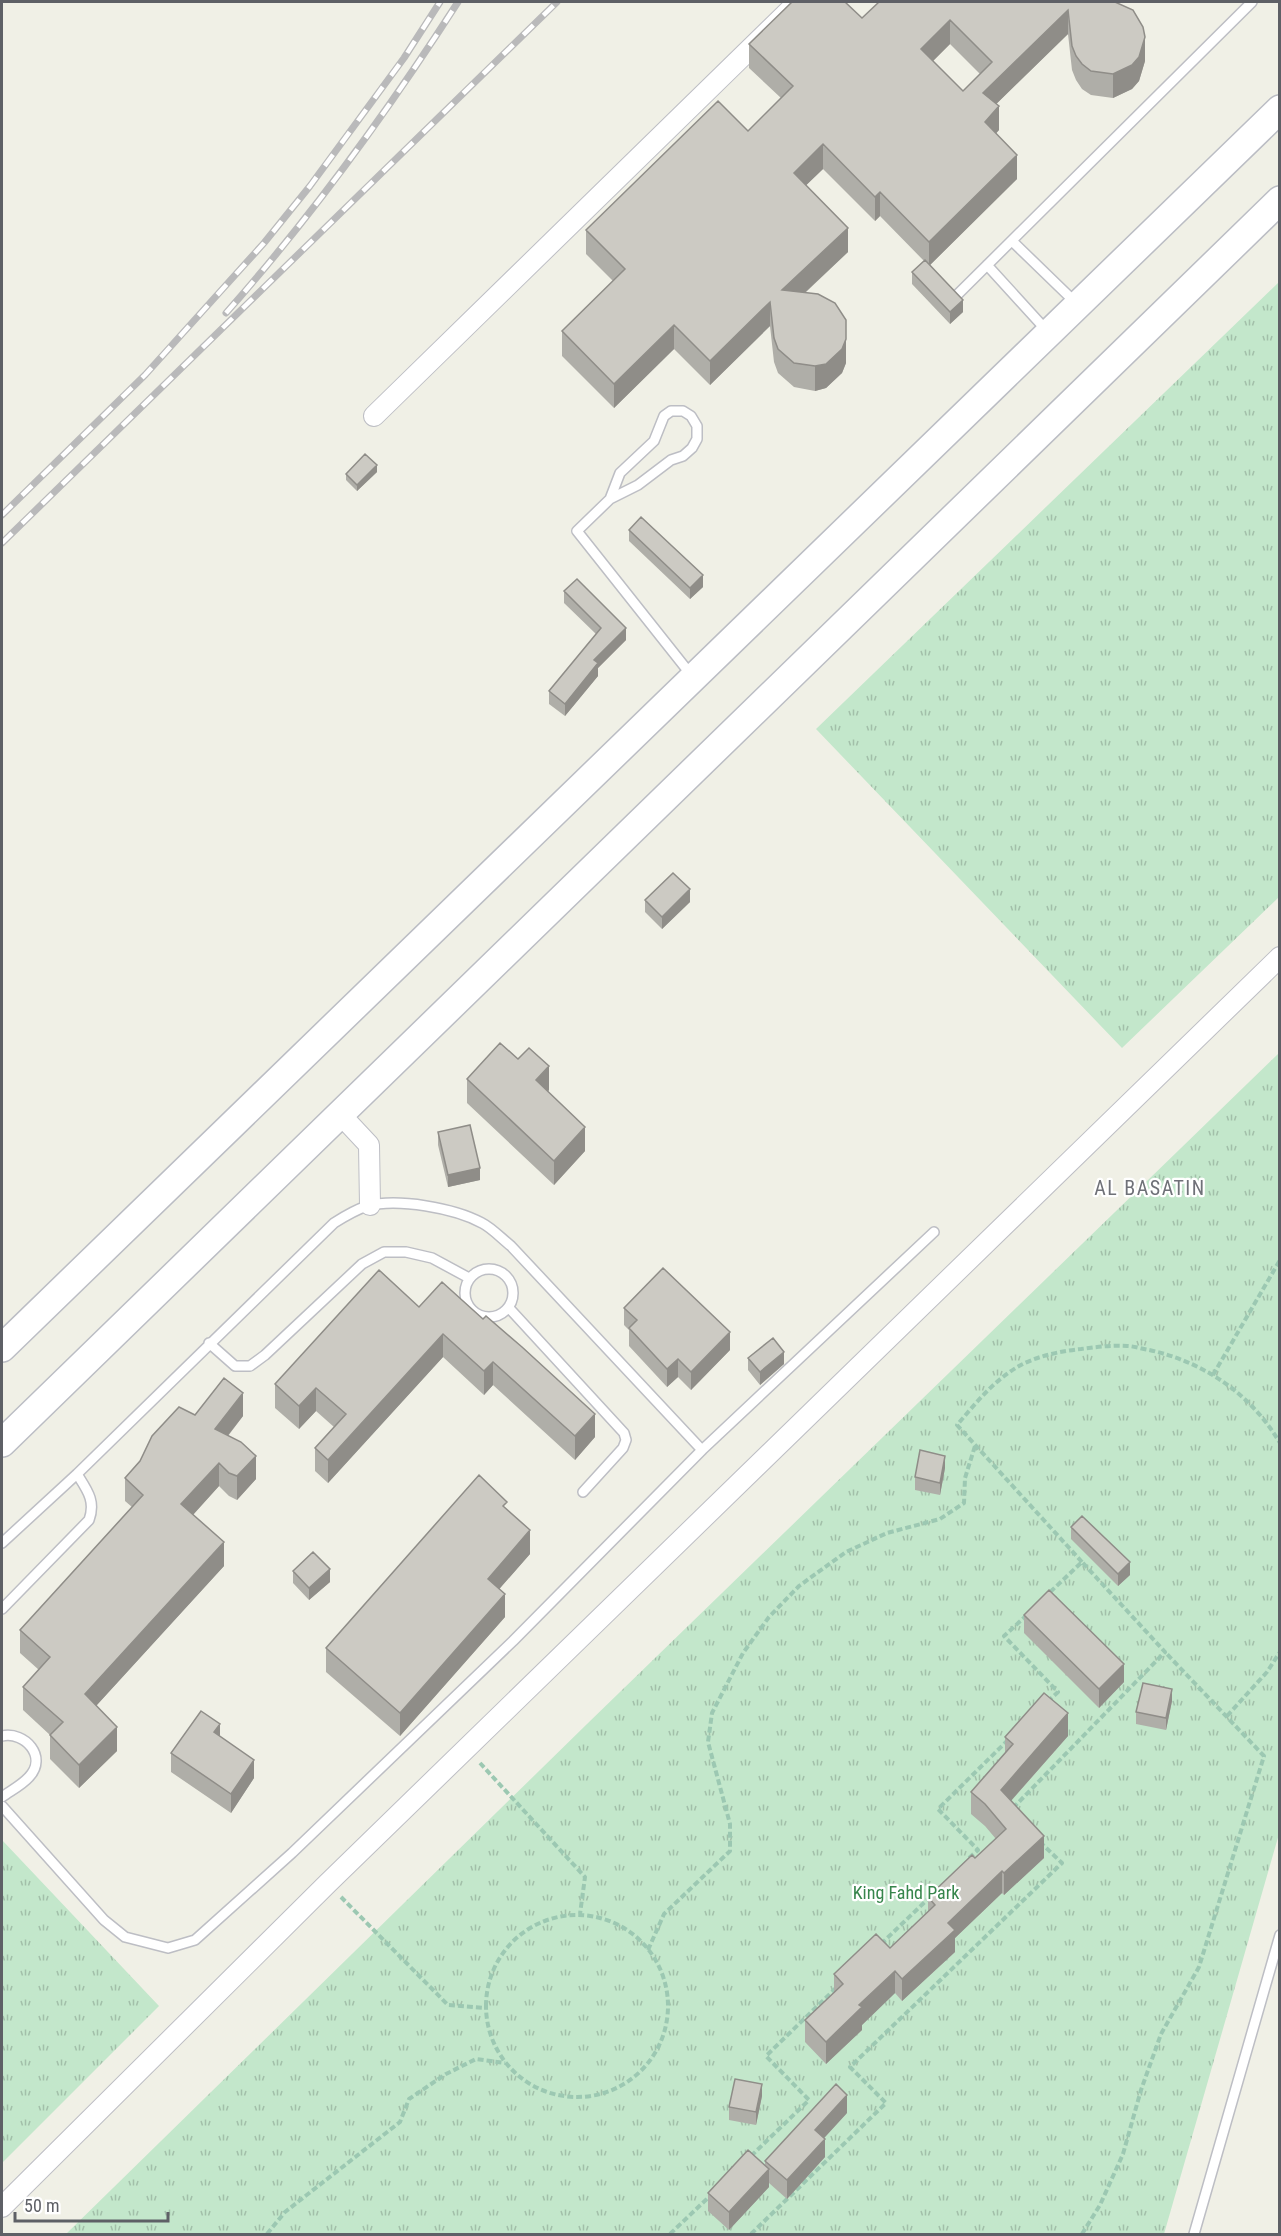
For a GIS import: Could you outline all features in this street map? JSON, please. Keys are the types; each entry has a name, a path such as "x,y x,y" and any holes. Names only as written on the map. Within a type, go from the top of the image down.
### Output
{"street":[{"path":"374,416 798,2"},
{"path":"2,1348 1280,109"},
{"path":"2,1443 1280,200"},
{"path":"2,2207 327,1884 1280,957"},
{"path":"340,1114 369,1145 370,1205"}],"lane":[{"path":"957,295 1252,2"},
{"path":"1012,241 1078,305"},
{"path":"987,265 1049,333"},
{"path":"610,499 620,473 654,441 664,416 671,411 683,411 691,416 697,426 697,439 692,448 683,456 671,460 638,485 610,499 577,531 694,678"},
{"path":"2,1543 77,1474 334,1223 353,1211 370,1205 409,1204 445,1209 483,1223 511,1246 702,1450"},
{"path":"2,1806 104,1920 125,1937 168,1948 195,1940 292,1853 513,1641 702,1450 934,1232"},
{"path":"209,1343 235,1366 250,1366 362,1264 384,1252 406,1252 432,1258 469,1278"},
{"path":"489,1268 500,1270 508,1277 513,1287 513,1298 509,1308 500,1315 479,1316 470,1308 465,1299 465,1288 469,1278 478,1271 489,1268"},
{"path":"509,1308 624,1433 626,1440 623,1448 583,1492"},
{"path":"2,1609 89,1520 93,1510 92,1498 77,1474"},
{"path":"2,1736 8,1734 28,1742 34,1750 36,1759 29,1778 2,1797"},
{"path":"1194,2235 1280,1935"}],"path":[{"path":"1213,1375 1280,1260"},
{"path":"1082,2235 1100,2205 1123,2154 1141,2090 1161,2034 1199,1967 1264,1756 1165,1652 957,1425 994,1382 1022,1364 1062,1351 1128,1346 1163,1353 1202,1368 1229,1385 1252,1407 1280,1443"},
{"path":"648,1950 664,1914 730,1851 730,1824 708,1742 711,1713 743,1653 769,1617 800,1586 846,1552 887,1533 940,1519 964,1503 965,1478 975,1446"},
{"path":"1039,1603 1082,1562"},
{"path":"1030,1611 1004,1636 1058,1692 1042,1707"},
{"path":"1008,1812 1165,1652"},
{"path":"1226,1716 1267,1672 1280,1652"},
{"path":"961,1866 978,1850 938,1809 1010,1738"},
{"path":"467,1749 585,1877 580,1914"},
{"path":"751,2235 886,2103 850,2067 1062,1863 1039,1841"},
{"path":"327,1884 448,2006 485,2008"},
{"path":"876,1949 936,1891"},
{"path":"580,1914 611,1921 637,1937 648,1950 656,1960 667,1989 668,2020 658,2049 639,2073 613,2089 585,2097 555,2094 528,2082 505,2063 491,2037 485,2008 489,1978 503,1952 524,1931 550,1918 580,1914"},
{"path":"744,2163 809,2100 766,2056 842,1982"},
{"path":"267,2235 285,2212 400,2122 409,2099 446,2074 476,2059 505,2063"},
{"path":"670,2235 711,2195"}],"green space":[{"path":"1279,282 1279,897 1122,1048 816,729"},
{"name":"King Fahd Park","path":"1279,1053 1279,1834 1164,2234 66,2234 587,1724"},
{"path":"2,1840 159,2006 2,2163"}],"building":[{"path":"792,2 845,2 862,18 879,2 1115,2 1133,10 1143,27 1145,37 1139,57 1132,65 1113,74 1091,71 1082,64 1072,46 1068,10 983,93 999,106 985,122 1017,155 929,242 880,192 875,197 823,144 794,173 848,228 782,290 818,294 835,303 846,320 846,339 842,349 826,364 815,366 794,363 778,349 774,338 770,302 710,361 674,325 614,384 562,331 625,269 586,230 718,101 748,131 793,86 749,44","holes":["950,20 992,62 963,91 921,49"]},
{"path":"925,260 963,300 950,312 912,272"},
{"path":"365,454 377,465 357,485 346,474"},
{"path":"641,517 703,575 690,588 629,530"},
{"path":"577,579 626,628 594,660 598,663 565,704 549,691 601,628 564,591"},
{"path":"673,873 690,889 662,917 645,900"},
{"path":"500,1043 518,1059 529,1048 549,1066 536,1080 585,1127 554,1161 467,1079"},
{"path":"470,1125 480,1168 448,1175 438,1132"},
{"path":"663,1268 730,1332 691,1372 678,1359 667,1369 629,1328 637,1320 624,1308"},
{"path":"379,1270 419,1307 442,1282 483,1319 486,1316 522,1347 595,1414 575,1436 493,1362 484,1371 443,1334 328,1460 315,1448 346,1414 316,1388 299,1406 275,1384"},
{"path":"773,1338 784,1352 760,1372 748,1358"},
{"path":"224,1378 243,1393 215,1429 241,1442 256,1456 237,1476 229,1473 219,1463 181,1504 224,1542 85,1694 117,1727 79,1765 50,1735 63,1722 23,1687 50,1657 20,1630 143,1495 125,1478 140,1461 152,1436 179,1407 195,1415"},
{"path":"920,1450 945,1456 940,1483 915,1477"},
{"path":"479,1475 507,1502 503,1506 530,1530 488,1579 505,1594 400,1713 326,1648"},
{"path":"1082,1516 1130,1562 1118,1574 1071,1527"},
{"path":"313,1552 330,1569 309,1588 293,1571"},
{"path":"1049,1590 1124,1664 1099,1689 1024,1615"},
{"path":"1143,1683 1172,1689 1166,1718 1136,1712"},
{"path":"1044,1693 1068,1713 1001,1790 1044,1836 1004,1873 1002,1871 948,1923 955,1930 902,1979 895,1971 859,2005 862,2007 826,2042 805,2020 843,1984 834,1974 876,1934 890,1948 935,1905 928,1897 972,1855 975,1858 1006,1829 985,1804 971,1792 1013,1744 1005,1737"},
{"path":"201,1711 220,1724 214,1732 254,1760 231,1794 171,1753"},
{"path":"735,2079 762,2084 756,2112 729,2107"},
{"path":"836,2084 847,2095 815,2130 825,2139 787,2180 765,2161"},
{"path":"748,2150 769,2169 729,2212 708,2193"}],"railway":[{"path":"2,515 145,375 264,243 310,186 404,58 440,2"},
{"path":"226,313 319,201 404,83 458,2"},
{"path":"2,543 557,2"}],"district":[{"name":"AL BASATIN","path":"1150,1188"}]}
